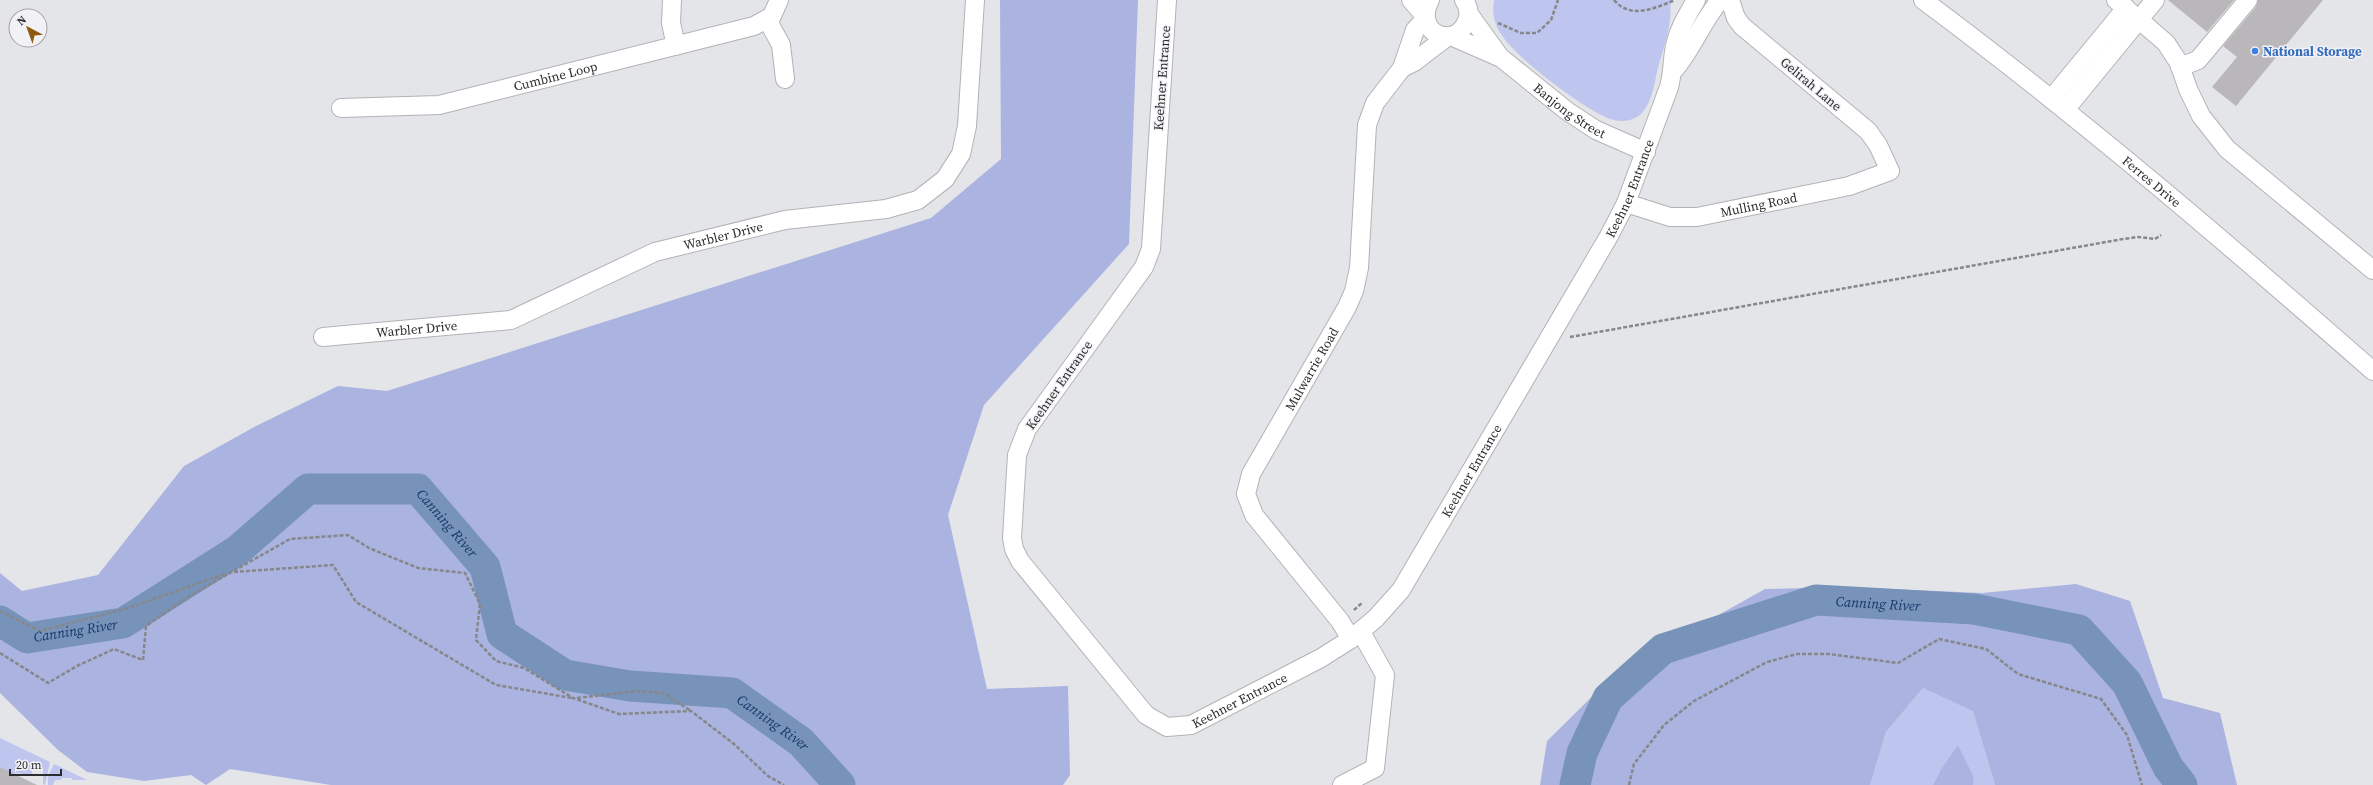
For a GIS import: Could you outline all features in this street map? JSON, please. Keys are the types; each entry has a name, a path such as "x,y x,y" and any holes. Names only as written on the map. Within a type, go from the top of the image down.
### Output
{"street":[{"path":"672,0 671,23 676,46"},
{"path":"780,0 775,11 767,20 781,45 785,79"},
{"name":"Warbler Drive","path":"323,337 511,320 655,252 785,220 886,209 918,200 945,179 961,154 967,126 975,0"},
{"name":"Keehner Entrance","path":"1167,0 1151,249 1144,267 1027,429 1017,455 1012,538 1014,549 1020,561 1146,715 1167,727 1191,725 1321,658 1356,636 1389,604 1411,576 1609,236 1626,203 1646,152 1674,70 1675,46 1696,0"},
{"path":"1411,0 1427,12"},
{"name":"Keehner Entrance","path":"1674,70 1686,56 1701,28 1720,0"},
{"name":"Gelirah Lane","path":"1730,0 1736,18 1742,26 1868,131 1878,145 1890,171"},
{"name":"Ferres Drive","path":"1923,0 2065,110 2245,259 2373,371"},
{"path":"2051,99 2127,9 2155,0"},
{"path":"2180,67 2198,60 2248,0"},
{"name":"Mulwarrie Road","path":"1402,68 1414,62 1449,36 1464,28 1469,6"},
{"name":"Banjong Street","path":"1469,6 1500,57"},
{"path":"2127,9 2166,42 2180,67 2188,89 2201,116 2227,149 2373,270"},
{"path":"2065,110 2127,9"},
{"name":"Mulwarrie Road","path":"1342,785 1375,768 1385,675 1356,636 1340,621 1254,515 1246,494 1251,474 1347,307 1354,291 1359,268 1367,125 1381,93 1402,68 1415,30 1427,12"},
{"name":"Banjong Street","path":"1427,12 1436,34 1449,36 1500,57 1573,115 1596,130 1646,152"},
{"name":"Cumbine Loop","path":"341,108 439,105 754,26 767,20"},
{"name":"Mulling Road","path":"1626,203 1670,217 1697,217 1849,186 1890,171"}],"path":[{"path":"1491,20 1521,33 1537,33 1551,20 1558,0"},
{"path":"1614,0 1625,8 1636,12 1652,9 1675,0"},
{"path":"1566,337 1576,337 2123,239 2155,239 2161,235"},
{"path":"0,653 48,683 77,666 114,649 143,660 146,626 191,595 290,539 348,535 369,548 418,568 465,573 480,604 476,640 496,661 524,668 576,698 619,714 691,711"},
{"path":"0,611 40,631 125,609 232,572 333,565 356,602 496,685 576,698 637,691 663,693 691,711 734,744 768,776 784,785"},
{"path":"1350,613 1363,602"},
{"path":"1629,785 1634,764 1664,725 1694,701 1767,662 1803,654 1829,654 1898,663 1940,639 1986,649 2018,674 2100,699 2127,735 2142,785"}],"shaded area":[{"path":"1000,0 1138,0 1129,244 984,405 948,515 987,689 1068,686 1070,775 1063,785 331,785 230,769 206,785 191,775 144,781 87,772 58,750 0,693 0,573 22,591 98,575 184,466 256,426 338,386 387,391 931,218 1001,159"},
{"path":"1494,0 1670,0 1671,9 1667,34 1652,95 1642,113 1637,117 1626,121 1617,121 1603,116 1554,84 1523,58 1503,37 1494,19"},
{"path":"2076,584 2130,601 2163,698 2220,713 2237,785 1995,785 1973,711 1923,688 1886,732 1870,785 1540,785 1547,741 1618,671 1765,589 1845,587 1982,593"},
{"path":"1923,688 1973,710 1995,785 1973,785 1974,778 1940,771 1933,785 1870,785 1886,732"},
{"path":"0,738 50,762 45,785 43,784 43,770 32,770 32,775 16,773 16,775 0,774 3,768 0,767"},
{"path":"1958,745 1974,778 1973,785 1933,785 1940,771"},
{"path":"54,764 87,780 61,778 61,780 55,780 53,785 48,785 48,776"}],"building":[{"path":"2168,0 2234,0 2207,32"},
{"name":"National Storage","path":"2258,0 2323,0 2236,106 2212,87 2237,57 2223,46 2256,7"},
{"path":"0,767 37,785 0,785"}],"waterway":[{"name":"Canning River","path":"0,621 27,638 123,623 238,550 308,489 418,489 485,567 502,634 565,675 630,686 732,693 801,742 840,785"},
{"name":"Canning River","path":"1575,785 1582,753 1608,698 1663,649 1816,600 1974,609 2079,630 2127,683 2168,767 2182,785"}],"place":[{"name":"National Storage","path":"2255,51"}]}
